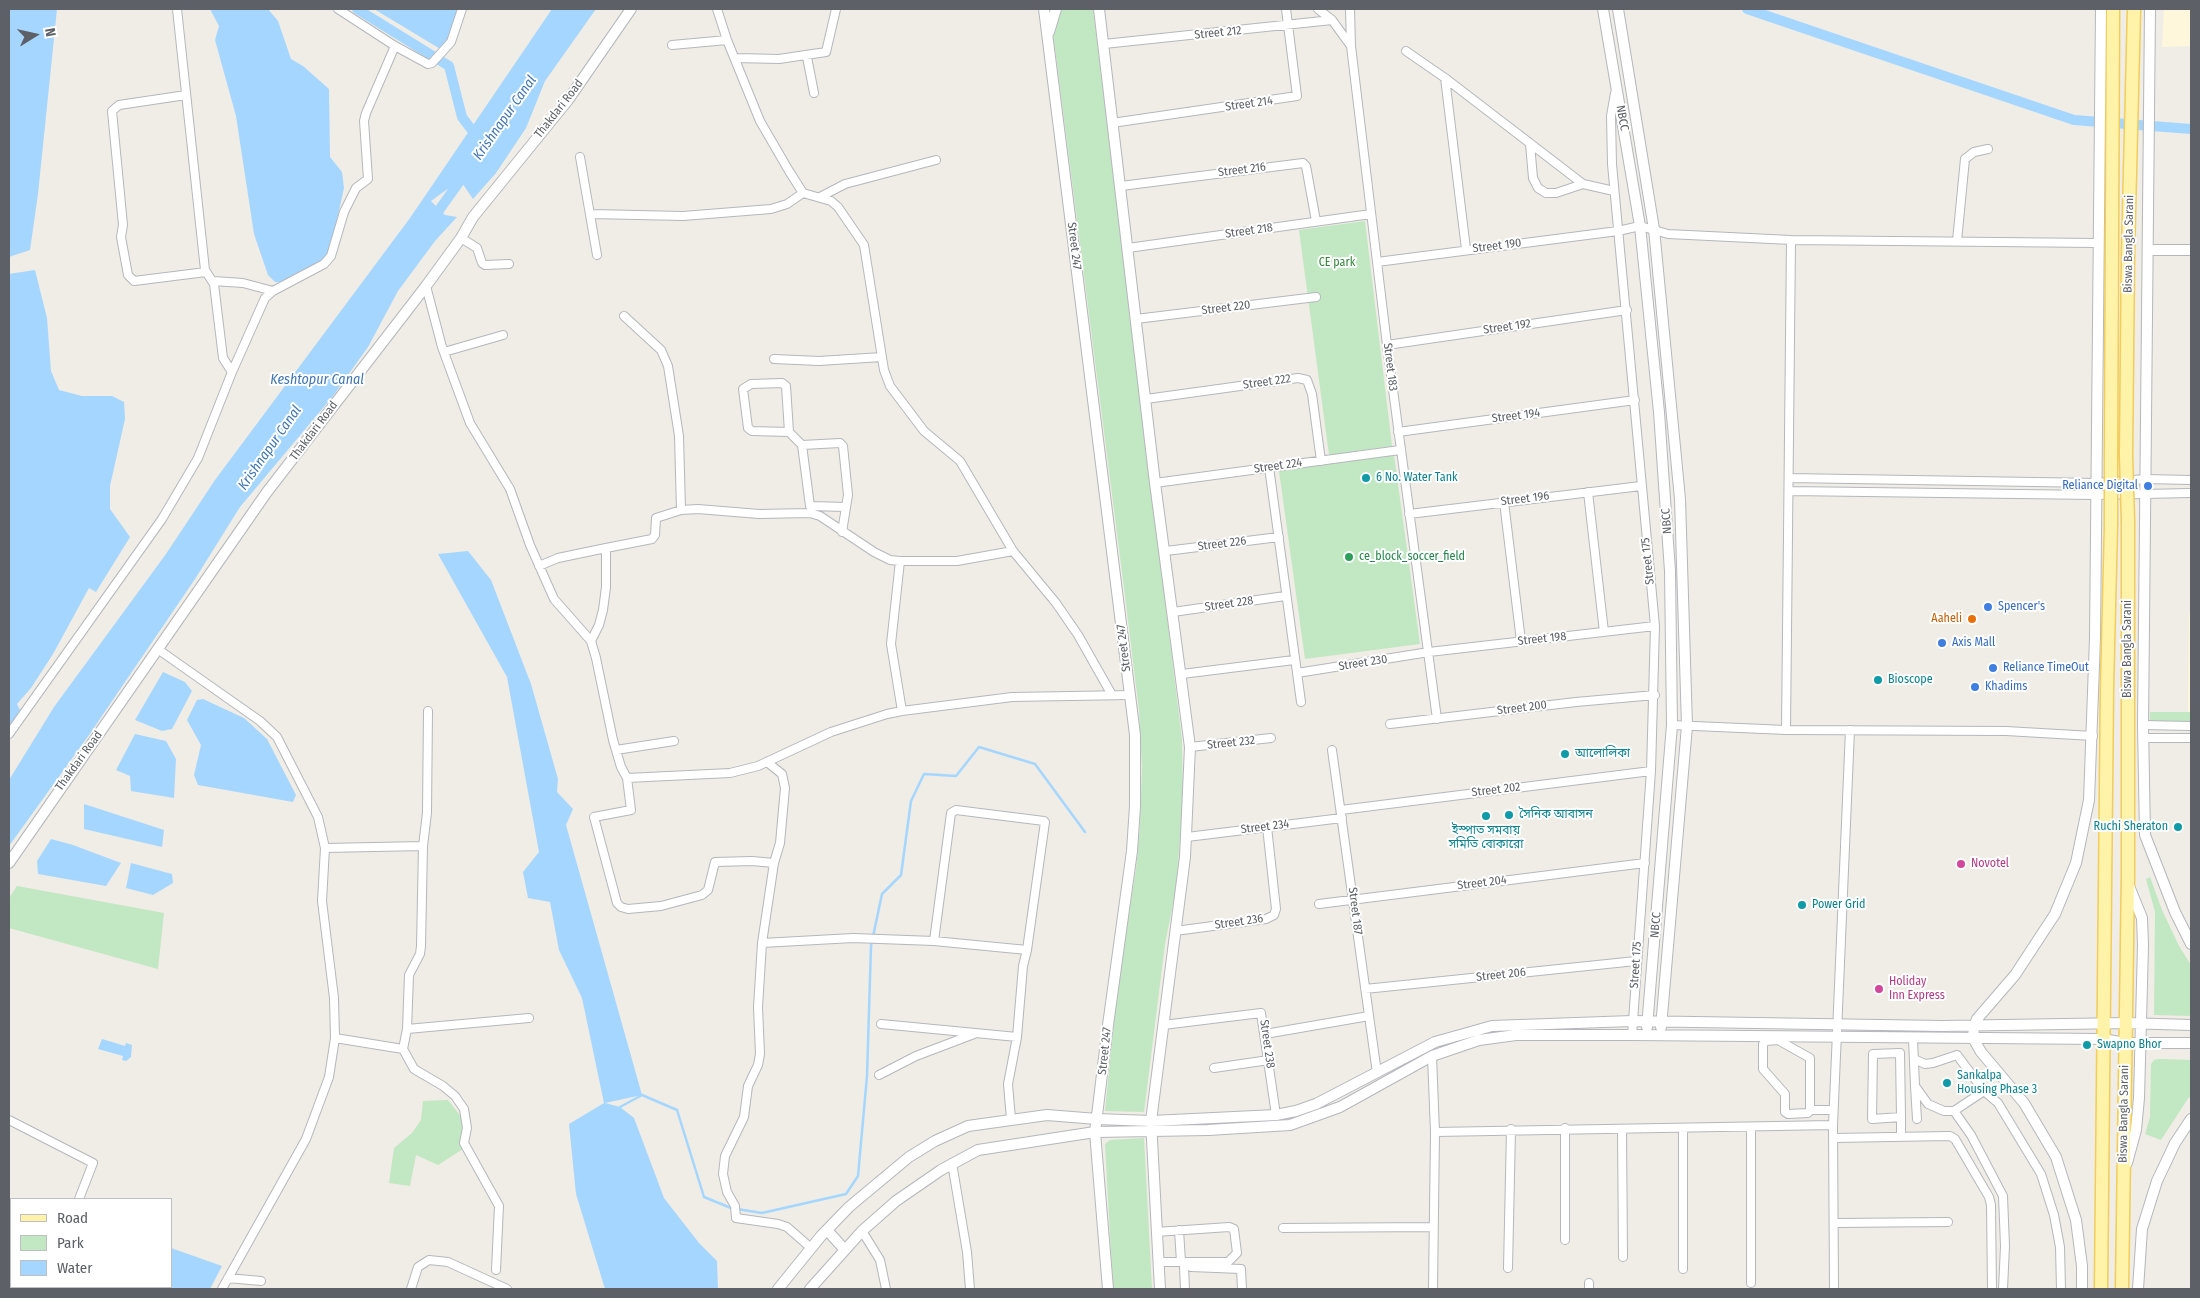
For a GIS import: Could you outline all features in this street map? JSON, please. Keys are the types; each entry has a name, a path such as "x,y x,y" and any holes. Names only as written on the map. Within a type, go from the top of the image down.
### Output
{"main road":[{"name":"Biswa Bangla Sarani","path":"2100,1289 2102,1024 2111,525 2113,138 2107,101 2113,9"},
{"name":"Biswa Bangla Sarani","path":"2122,1289 2128,883 2128,522 2126,455 2134,9"}],"street":[{"path":"177,9 206,272 213,281 223,358 232,372"},
{"path":"338,9 425,64 434,61 445,51 451,42 462,9"},
{"name":"Thakdari Road","path":"9,863 159,650 267,492 426,286 461,238 473,217 585,77 631,9"},
{"path":"717,9 726,40 736,58 760,121 804,193 820,197 838,207 864,245 882,358 890,386 924,431 960,461 1013,551 1056,603 1078,635 1112,695"},
{"path":"736,58 766,60 823,54 829,49 836,9"},
{"name":"Street 247","path":"1044,9 1135,735 1136,806 1132,852 1095,1132 1108,1289"},
{"path":"1047,38 1056,9"},
{"name":"Street 214","path":"1112,123 1297,96 1286,9"},
{"name":"Street 183","path":"1318,9 1332,20 1351,46 1386,345 1437,719"},
{"path":"1350,9 1351,46"},
{"name":"NBCC","path":"1603,9 1640,226 1659,412 1670,571 1672,725 1647,1036"},
{"path":"1618,9 1654,229 1680,499 1687,726 1660,1036"},
{"path":"2082,1289 2082,1266 2076,1220 2056,1158 2024,1103 1980,1052 1973,1038 1974,1026 2033,950 2056,914 2065,893 2085,826 2093,736 2100,132 2107,101 2101,9"},
{"path":"2150,9 2143,725 2145,835 2175,912 2191,944"},
{"path":"1098,10 1104,44 1155,483 1166,551 1190,747 1187,838 1150,1132 1160,1289"},
{"name":"Street 212","path":"1104,44 1332,20"},
{"path":"672,46 726,40"},
{"path":"9,734 165,513 198,458 232,372 266,298 273,291 324,264 331,256 344,212 356,188 368,179 364,134 366,113 395,46"},
{"path":"1406,51 1445,78 1583,184 1614,191"},
{"path":"807,57 814,93"},
{"path":"1445,78 1466,249"},
{"name":"Street 175","path":"1616,88 1611,116 1614,191 1627,310 1641,486 1655,626 1652,771 1636,960 1632,1035"},
{"path":"186,95 119,106 112,111 123,225 121,237 128,275 134,281 206,272"},
{"path":"1530,144 1533,178 1538,188 1546,193 1556,193 1583,184"},
{"path":"1956,241 1965,159 1974,152 1988,149"},
{"path":"580,157 597,255"},
{"path":"820,197 845,184 936,160"},
{"name":"Street 216","path":"1121,186 1303,163 1306,166 1316,221"},
{"path":"591,214 683,216 771,208 787,204 804,193"},
{"name":"Street 218","path":"1128,248 1371,214"},
{"path":"1640,226 1668,234 1791,240 2098,243"},
{"name":"Street 190","path":"1377,262 1466,249 1618,231 1640,226"},
{"path":"461,238 477,248 482,263 485,265 509,264"},
{"path":"1786,730 1791,240"},
{"path":"2148,250 2191,250"},
{"path":"213,281 243,283 273,291"},
{"path":"426,286 444,352 470,423 510,489 539,566 554,599 590,641 596,658 616,750 624,773 628,778 631,810 594,817 617,903 621,907 628,909 661,906 702,895 708,890 715,862 752,861 774,863"},
{"name":"Street 220","path":"1136,319 1316,297"},
{"name":"Street 192","path":"1386,345 1627,310"},
{"path":"624,316 652,340 667,361 679,436 681,510"},
{"path":"444,352 503,335"},
{"path":"774,359 819,361 882,358"},
{"name":"Street 222","path":"1146,399 1298,378 1307,380 1312,394 1321,460"},
{"path":"789,432 752,431 748,428 743,388 751,384 782,383 786,386 789,432 802,445 810,506 846,507"},
{"name":"Street 194","path":"1398,432 1635,400"},
{"path":"802,445 842,444 846,462 848,495 842,532"},
{"name":"Street 224","path":"1155,483 1400,450"},
{"path":"1269,467 1300,702"},
{"path":"1789,478 2096,483 2146,479 2191,480"},
{"name":"Street 196","path":"1409,514 1641,486"},
{"path":"1789,491 2096,495 2146,492 2191,493"},
{"path":"1588,492 1604,632"},
{"path":"1504,502 1521,641"},
{"path":"539,566 558,558 652,539 655,535 656,518 681,510 698,508 759,514 810,513 820,516 842,532 890,560 957,561 1013,551"},
{"name":"Street 226","path":"1166,551 1279,537"},
{"path":"590,641 600,625 603,610 606,587 606,548"},
{"path":"900,561 891,644 902,711"},
{"name":"Street 228","path":"1173,612 1286,596"},
{"name":"Street 198","path":"1429,652 1655,626"},
{"path":"159,650 260,720 277,737 318,817 325,848 322,900 334,998 335,1038 326,1090 306,1139 222,1289"},
{"name":"Street 230","path":"1296,673 1429,652"},
{"path":"1182,674 1294,660"},
{"path":"628,778 730,773 767,762 831,732 902,711 1012,696 1130,695"},
{"name":"Street 200","path":"1390,724 1576,702 1655,695"},
{"path":"428,711 427,814 423,846 423,906 420,954 409,975 407,1029 403,1049 414,1069 443,1086 455,1096 464,1109 468,1128 464,1143 499,1206 496,1270"},
{"path":"1672,725 1786,730 2006,732 2093,736"},
{"path":"2143,725 2191,726"},
{"path":"1834,1289 1833,1110 1850,730"},
{"name":"Street 232","path":"1190,747 1272,738"},
{"path":"2143,738 2191,738"},
{"path":"616,750 674,741"},
{"name":"Street 187","path":"1332,750 1377,1072"},
{"path":"767,762 782,774 785,788 780,843 774,863 762,943 758,1007 760,1054 758,1065 748,1086 744,1117 725,1156 723,1169 727,1192 735,1206 734,1215 740,1220 757,1220 787,1227 811,1248"},
{"name":"Street 202","path":"1342,814 1652,771"},
{"path":"934,941 950,816 956,810 1045,822 1028,950 1023,966 1017,1037 1008,1084 1011,1119"},
{"name":"Street 234","path":"1187,838 1342,814"},
{"name":"Street 236","path":"1175,931 1266,919 1274,915 1276,909 1267,827"},
{"path":"325,848 423,846"},
{"name":"Street 204","path":"1319,904 1645,862"},
{"path":"2124,1175 2136,1130 2142,1024 2142,918 2128,883"},
{"path":"762,943 873,938 934,941 1028,950"},
{"name":"Street 206","path":"1365,989 1636,960"},
{"name":"Street 238","path":"1162,1025 1261,1013 1276,1116"},
{"path":"1265,1034 1369,1016"},
{"path":"407,1029 529,1018"},
{"path":"778,1289 811,1248 853,1204 909,1158 935,1141 968,1126 1047,1115 1151,1121 1276,1116 1296,1112 1316,1104 1435,1042 1492,1026 1632,1021 1974,1026 2126,1023 2191,1025"},
{"path":"881,1024 1017,1037"},
{"path":"879,1075 916,1056 975,1034"},
{"path":"810,1289 844,1249 896,1201 952,1163 978,1150 1095,1132 1277,1128 1302,1123 1340,1107 1432,1056 1479,1040 1499,1037 1632,1035 2102,1039 2126,1043 2191,1043"},
{"path":"335,1038 403,1049"},
{"path":"1877,1038 1877,1054"},
{"path":"1894,1038 1894,1053"},
{"path":"1913,1038 1917,1119"},
{"path":"1810,1110 1810,1058 1778,1040 1766,1041 1763,1044 1763,1069 1785,1094 1785,1112 1788,1114 1808,1114 1810,1110 1833,1110"},
{"path":"1901,1117 1872,1119 1873,1054 1900,1053 1901,1117 1901,1137"},
{"path":"1432,1056 1435,1132 1433,1289"},
{"path":"1914,1059 1925,1064 1933,1064 1957,1056 1984,1091 1998,1103 2041,1174 2054,1215 2060,1247 2061,1289"},
{"path":"1214,1068 1269,1060"},
{"path":"1915,1086 1928,1104 1944,1111 1954,1112 1984,1091"},
{"path":"1954,1112 1971,1135 2003,1196 2005,1246 2003,1289"},
{"path":"2138,1289 2140,1241 2157,1181 2175,1143 2191,1118"},
{"path":"9,1120 93,1163 79,1198"},
{"path":"1435,1132 1565,1128 1833,1126"},
{"path":"1751,1127 1751,1283"},
{"path":"1565,1128 1565,1240"},
{"path":"1622,1128 1623,1257"},
{"path":"1683,1128 1683,1269"},
{"path":"1508,1268 1511,1130"},
{"path":"1834,1138 1950,1136 1955,1139 1989,1197 1991,1205 1992,1289"},
{"path":"952,1163 967,1252 970,1289"},
{"path":"1835,1223 1948,1222"},
{"path":"1156,1232 1229,1227 1234,1229 1237,1253 1228,1262 1158,1264"},
{"path":"1283,1228 1433,1227"},
{"path":"827,1230 844,1249"},
{"path":"1179,1230 1185,1289"},
{"path":"862,1231 880,1260 886,1289"},
{"path":"411,1289 418,1268 422,1262 429,1260 448,1262 507,1289"},
{"path":"1182,1264 1241,1269 1242,1289"},
{"path":"228,1278 260,1281"}],"shaded area":[{"path":"2164,9 2191,9 2191,46 2162,47"},
{"path":"2191,611 2191,720 2188,720 2189,614"}],"green space":[{"path":"1050,9 1093,9 1182,740 1183,798 1176,889 1165,944 1144,1112 1105,1111 1118,982 1136,869 1142,768 1139,710"},
{"name":"CE park","path":"1365,221 1392,446 1329,455 1299,230"},
{"name":"ce_block_soccer_field","path":"1394,455 1420,644 1305,659 1279,471"},
{"path":"2150,712 2191,712 2191,722 2150,722"},
{"path":"2150,877 2162,910 2179,946 2191,965 2191,1016 2154,1015 2155,912 2146,879"},
{"path":"17,886 164,913 158,969 9,928 9,898"},
{"path":"2154,1060 2191,1060 2191,1098 2189,1097 2161,1140 2145,1134 2150,1117 2151,1064"},
{"path":"448,1100 463,1119 463,1149 438,1165 416,1155 410,1186 389,1183 394,1148 412,1133 421,1120 423,1101"},
{"path":"1144,1138 1152,1289 1113,1289 1105,1144 1110,1140"}],"water":[{"path":"9,9 57,9 38,194 30,250 9,257"},
{"path":"210,9 268,9 278,21 291,59 303,66 329,89 330,157 342,172 344,188 331,247 319,266 280,282 275,282 268,275 254,234 236,116 215,40 219,26"},
{"path":"374,9 459,9 449,41 442,50"},
{"name":"Keshtopur Canal","path":"552,9 596,9 545,81 526,128 496,173 473,199 460,180 431,201 445,215 457,217 435,241 398,291 368,347 333,396 240,507 195,579 89,735 9,846 9,780 54,707 166,554 215,480 410,218"},
{"path":"35,270 47,318 51,371 59,390 82,396 112,396 124,402 125,419 110,486 110,509 130,537 96,592 89,588 53,654 31,688 17,704 20,710 9,728 9,274"},
{"path":"468,551 491,580 531,684 558,779 557,792 573,809 566,825 642,1095 605,1103 620,1107 634,1118 664,1198 699,1243 717,1261 718,1289 605,1289 576,1194 569,1124 604,1103 582,998 559,950 550,902 528,898 523,872 539,852 507,677 438,554"},
{"path":"163,672 185,682 192,691 172,729 162,731 135,720"},
{"path":"203,699 244,718 267,739 296,795 293,802 198,785 194,775 201,745 187,720 197,700"},
{"path":"135,734 166,741 176,759 174,798 131,791 130,776 116,770"},
{"path":"84,804 164,830 162,847 84,829"},
{"path":"51,839 121,863 106,886 38,874 37,861"},
{"path":"131,863 172,874 173,883 153,895 126,888"},
{"path":"102,1039 125,1046 126,1043 132,1045 131,1057 126,1061 122,1060 123,1056 98,1049"},
{"path":"172,1248 222,1266 210,1289 101,1289 172,1288"}],"waterway":[{"path":"357,9 449,66 462,117 471,129"},
{"path":"1747,9 2074,120 2191,129"},
{"name":"Krishnapur Canal","path":"432,220 467,171"},
{"path":"620,1107 642,1095 677,1110 704,1197 731,1208 762,1213 846,1194 858,1176 867,1076 871,946 882,894 901,875 911,801 924,774 956,776 979,747 1035,764 1085,832"}],"place":[{"name":"6 No. Water Tank","path":"1366,478"},
{"name":"Reliance Digital","path":"2148,486"},
{"name":"ce_block_soccer_field","path":"1349,557"},
{"name":"Spencer's","path":"1988,607"},
{"name":"Aaheli","path":"1972,619"},
{"name":"Axis Mall","path":"1942,643"},
{"name":"Reliance TimeOut","path":"1993,668"},
{"name":"Bioscope","path":"1878,680"},
{"name":"Khadims","path":"1975,687"},
{"name":"আলোলিকা","path":"1565,754"},
{"name":"সৈনিক আবাসন","path":"1509,815"},
{"name":"ইস্পাত সমবায় সমিতি বোকারো","path":"1486,816"},
{"name":"Ruchi Sheraton","path":"2178,827"},
{"name":"Novotel","path":"1961,864"},
{"name":"Power Grid","path":"1802,905"},
{"name":"Holiday Inn Express","path":"1879,989"},
{"name":"Swapno Bhor","path":"2087,1045"},
{"name":"Sankalpa Housing Phase 3","path":"1947,1083"}]}
